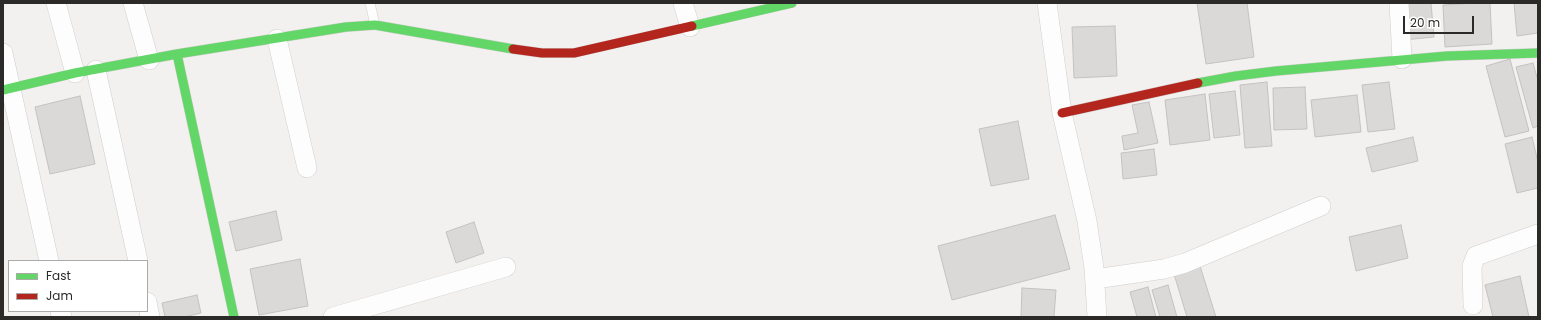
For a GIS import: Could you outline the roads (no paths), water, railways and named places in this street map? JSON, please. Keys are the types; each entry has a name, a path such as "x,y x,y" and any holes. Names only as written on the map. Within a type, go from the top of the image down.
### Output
{"street":[{"path":"56,3 75,73"},
{"path":"133,3 149,60"},
{"path":"683,3 690,27"},
{"path":"7,89 75,73 176,54 346,27 375,25 497,47 542,53 574,53 792,3"},
{"path":"1047,3 1062,113 1087,221 1097,317"},
{"path":"1399,3 1402,59"},
{"path":"277,39 307,168"},
{"path":"3,53 7,89 49,260"},
{"path":"1062,113 1236,76 1402,59 1538,53"},
{"path":"176,54 234,317"},
{"path":"96,70 138,260"},
{"path":"1094,279 1164,269 1185,263 1321,206"},
{"path":"1473,305 1472,266 1476,256 1538,234"},
{"path":"333,317 506,267"},
{"path":"148,307 150,317"}],"lane":[{"path":"370,3 375,25"}]}
